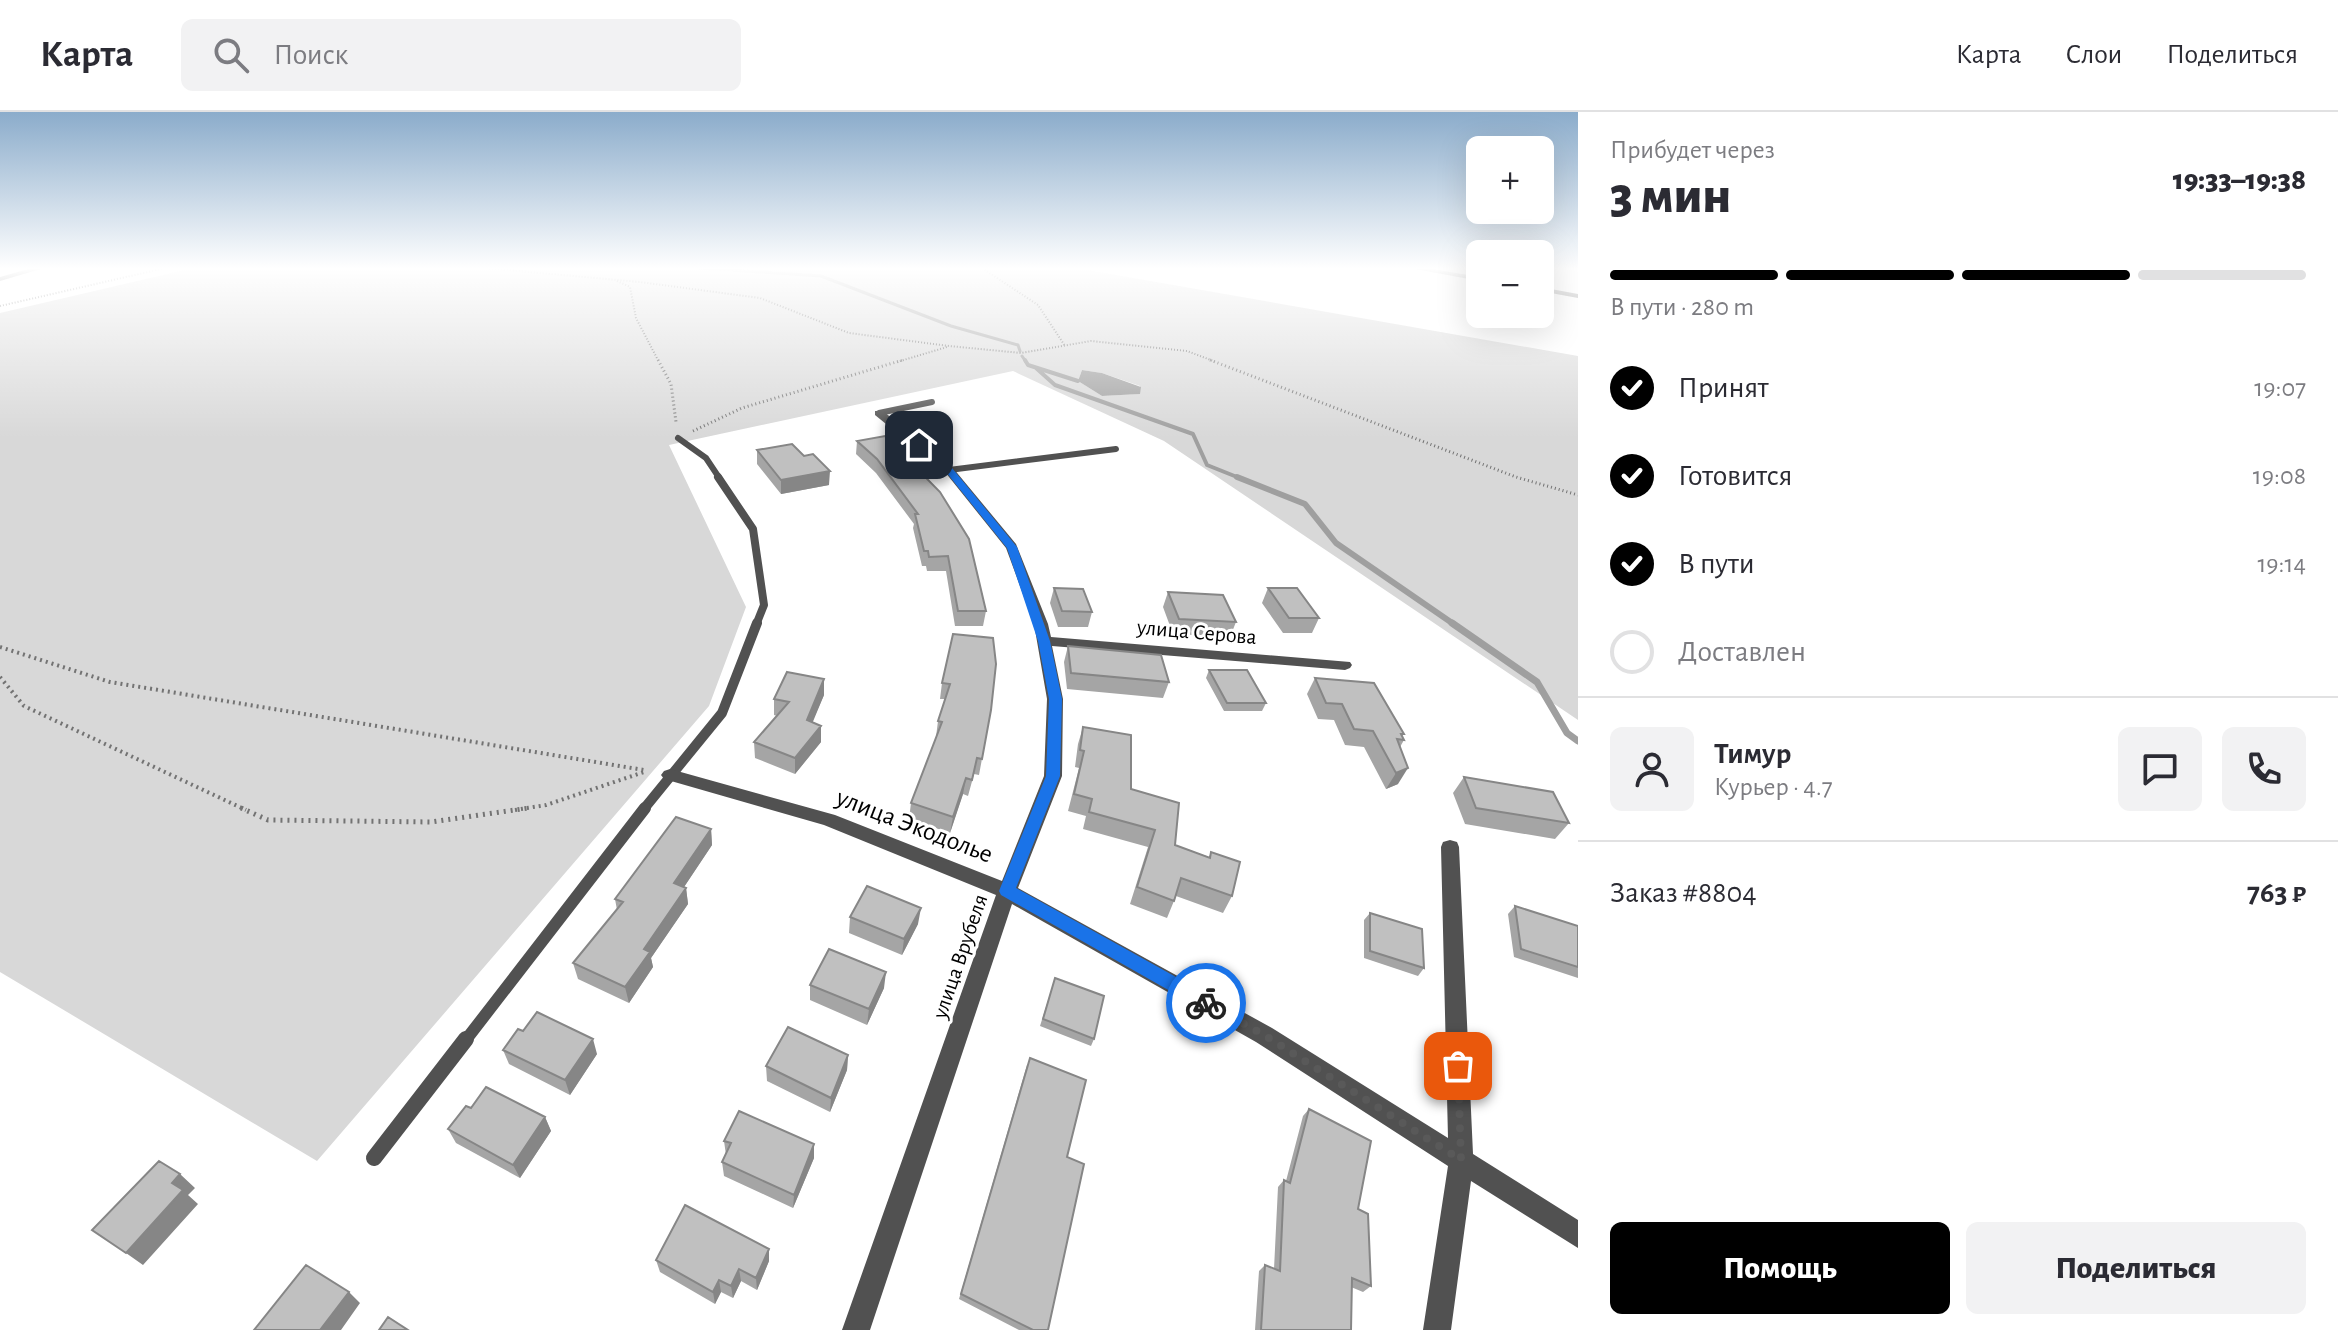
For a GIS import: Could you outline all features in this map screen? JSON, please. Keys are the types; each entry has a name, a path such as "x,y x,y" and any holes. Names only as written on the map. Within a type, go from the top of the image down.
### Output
{"street":[{"name":"улица Врубеля","path":"856,1330 1007,891 1053,776 1055,699 1044,641 1012,547 949,470 879,413"},
{"name":"улица Серова","path":"1044,641 1345,665"},
{"name":"улица Экодолье","path":"670,775 829,820 1007,891 1264,1035 1578,1235"},
{"path":"1437,1330 1461,1160 1450,847"}],"lane":[{"path":"879,413 932,402"},
{"path":"374,1158 670,775 722,713 764,605 753,529 706,458 678,438"},
{"path":"949,470 1116,449"}],"path":[{"path":"640,325 671,384 678,438 742,408 949,346"},
{"path":"828,325 849,333 1009,353 1091,341 1187,351 1516,477 1578,495"},
{"path":"1051,325 1065,346"},
{"path":"0,647 110,682 670,775"},
{"path":"0,677 24,706 268,820 431,822 546,805 647,771"}],"shaded area":[{"path":"0,325 1400,325 1578,356 1578,720 1164,441 1013,371 669,445 746,607 709,706 317,1161 0,972","holes":["1082,370 1102,373 1140,386 1139,394 1102,396 1078,381"]},
{"path":"1082,370 1102,373 1141,387 1140,394 1102,396 1078,381"}],"building":[{"path":"885,436 940,492 969,539 986,611 958,611 948,556 929,557 928,551 924,551 915,514 918,514 877,459 857,441"},
{"path":"792,444 804,456 813,454 830,471 781,480 757,450"},
{"path":"1054,588 1083,589 1092,612 1062,611"},
{"path":"1268,588 1297,588 1319,618 1289,618"},
{"path":"1168,592 1223,595 1236,622 1179,619"},
{"path":"953,634 993,638 996,664 982,759 977,758 972,780 966,778 953,817 911,803 942,722 938,721 950,684 942,683"},
{"path":"1068,646 1161,655 1169,682 1071,673"},
{"path":"1209,670 1247,670 1266,703 1227,703"},
{"path":"787,672 824,679 807,720 821,726 795,758 754,742 789,702 774,699"},
{"path":"1315,678 1374,683 1404,734 1401,734 1404,740 1397,739 1408,768 1396,773 1373,731 1354,729 1342,704 1326,703"},
{"path":"1083,727 1131,735 1131,789 1179,803 1175,845 1210,858 1211,852 1240,862 1232,896 1181,878 1174,901 1137,887 1155,830 1089,812 1092,799 1074,794 1084,751 1080,750"},
{"path":"1464,777 1553,792 1569,823 1476,808"},
{"path":"676,817 711,829 674,883 686,888 644,949 650,952 625,987 573,963 623,902 615,899"},
{"path":"867,886 921,908 904,939 850,917"},
{"path":"1515,906 1578,926 1578,967 1521,949"},
{"path":"1370,913 1422,929 1424,968 1370,951"},
{"path":"829,949 886,972 869,1009 810,985"},
{"path":"1055,978 1104,996 1094,1039 1043,1019"},
{"path":"537,1012 593,1039 565,1080 503,1050 518,1029 523,1031"},
{"path":"788,1027 848,1055 831,1098 766,1066"},
{"path":"1030,1058 1086,1080 1067,1157 1084,1164 1048,1330 1033,1330 961,1294"},
{"path":"486,1087 545,1117 513,1165 448,1129 466,1106 471,1108"},
{"path":"1309,1109 1371,1141 1358,1209 1368,1214 1371,1286 1352,1278 1351,1330 1261,1330 1265,1265 1280,1271 1284,1180 1290,1183"},
{"path":"739,1111 814,1144 794,1195 722,1162 731,1143 724,1141"},
{"path":"159,1161 180,1174 172,1183 183,1190 126,1253 92,1230"},
{"path":"685,1205 769,1249 756,1278 739,1269 731,1286 719,1280 713,1292 656,1260"},
{"path":"306,1265 349,1292 320,1330 254,1330"},
{"path":"388,1317 408,1330 379,1330"}],"waterway":[{"path":"948,325 1018,345 1020,351"},
{"path":"1022,356 1026,362"},
{"path":"1025,360 1028,365 1078,381"},
{"path":"1036,368 1055,385 1193,434 1207,465 1237,477"},
{"path":"1237,477 1305,504 1336,543 1455,625"},
{"path":"1237,477 1242,479"},
{"path":"1452,623 1537,682 1567,733 1578,741"}],"way so far":[{"path":"1206,1003 1264,1035 1461,1160 1458,1066"}],"route":[{"path":"919,445 949,470 1012,547 1041,624 1055,699 1053,776 1007,891 1206,1003"}]}
